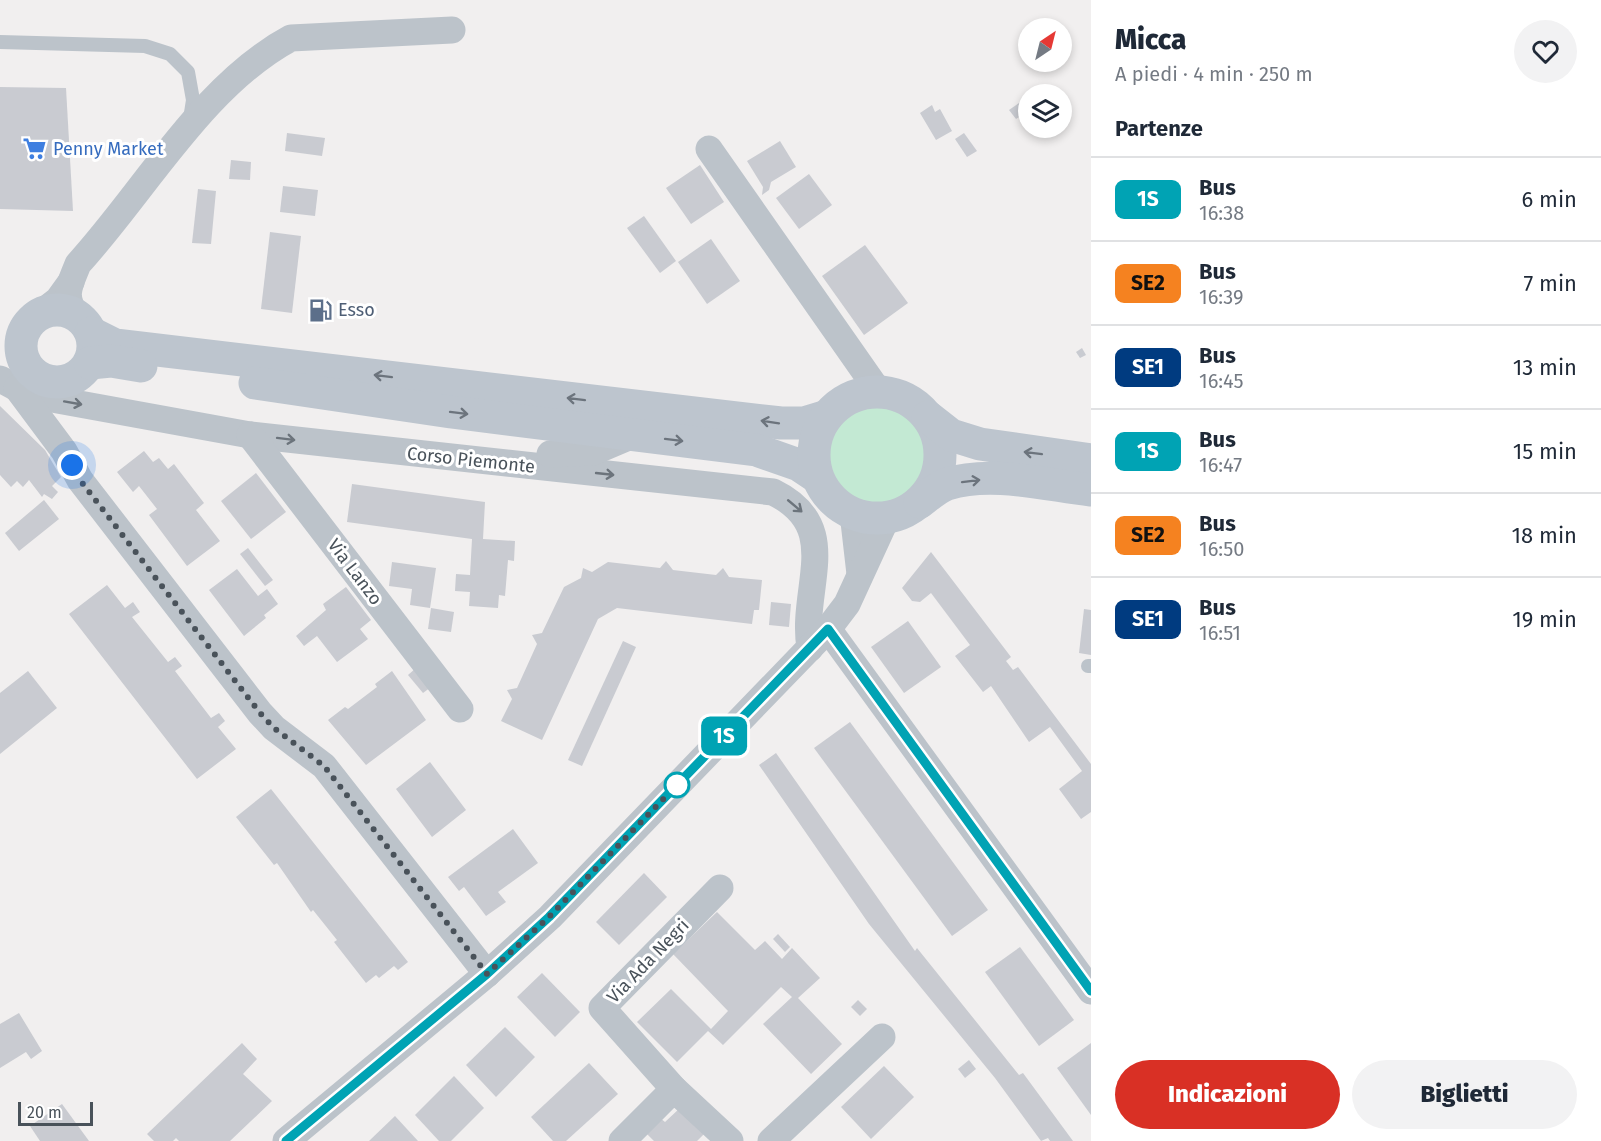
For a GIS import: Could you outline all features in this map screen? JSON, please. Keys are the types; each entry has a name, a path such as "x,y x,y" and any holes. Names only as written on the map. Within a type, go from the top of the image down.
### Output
{"main road":[{"path":"86,337 76,377 51,382 34,374 18,335 58,310 86,337 111,362 451,412 756,450 799,465 817,477 832,498 853,513 869,518 887,517 904,512 945,485 973,479 998,479 1091,492"},
{"path":"86,337 115,345 781,423 804,423 827,416"},
{"path":"817,477 813,456 817,435 827,416 842,402 860,394 879,392 897,396 914,404 951,435 980,444 1091,460"},
{"path":"918,503 931,489 939,462 936,434 928,417"}],"street":[{"path":"86,337 68,302 71,282 78,264 189,127 272,48 291,38 452,30"},
{"path":"709,149 879,392"},
{"path":"18,335 58,300 71,282"},
{"path":"8,384 64,451 80,480 260,713 274,728 324,766 487,974"},
{"name":"Corso Piemonte","path":"8,384 52,399 250,435 773,492 790,500 804,513 813,529 816,548 806,627 819,638"},
{"name":"Via Lanzo","path":"250,435 460,709"},
{"path":"459,459 593,452 633,435"},
{"path":"853,513 860,574"},
{"path":"293,1138 487,974 549,917 819,638 847,604 887,517"},
{"path":"819,638 1091,991"},
{"name":"Via Ada Negri","path":"720,888 602,1008 674,1089 730,1141"},
{"path":"771,1141 882,1037"},
{"path":"622,1141 674,1089"}],"lane":[{"path":"0,42 145,46 170,54 188,72 194,100 189,127"}],"green space":[{"path":"877,407 895,411 911,421 921,437 925,455 921,473 911,489 895,499 877,503 859,499 843,489 833,473 829,455 833,437 843,421 859,411"}],"building":[{"name":"Penny Market","path":"0,87 66,88 73,211 0,209"},
{"path":"1018,104 1018,118 1016,119 1009,110"},
{"path":"932,105 935,112 940,109 952,131 936,140 920,113"},
{"path":"287,133 325,138 322,156 285,151"},
{"path":"964,133 977,151 967,157 955,139"},
{"path":"780,141 796,167 771,182 769,190 762,195 763,187 747,161"},
{"path":"231,160 251,162 250,180 229,179"},
{"path":"700,165 724,202 691,224 666,188"},
{"path":"809,174 832,205 799,229 776,198"},
{"path":"283,186 318,190 315,216 280,212"},
{"path":"198,189 216,191 211,244 192,243"},
{"path":"644,216 676,261 660,273 627,228"},
{"path":"270,232 301,236 292,313 261,309"},
{"path":"711,239 740,281 707,304 678,262"},
{"path":"865,245 908,303 864,335 822,276"},
{"path":"1082,348 1086,355 1080,358 1076,352"},
{"path":"0,406 45,450 61,477 52,486 58,492 52,499 44,494 42,497 29,480 23,487 17,481 11,487 0,475"},
{"path":"144,451 153,462 159,458 168,469 174,464 204,503 196,510 220,541 187,566 149,515 157,509 139,486 133,492 117,472"},
{"path":"256,473 286,512 251,539 221,501"},
{"path":"352,484 485,502 483,539 515,541 514,561 508,560 505,596 499,595 498,608 469,606 470,592 455,591 456,574 470,575 472,539 347,522"},
{"path":"44,500 59,519 19,551 5,533"},
{"path":"248,548 273,580 265,586 240,554"},
{"path":"931,552 1011,657 1006,661 1013,670 1018,667 1091,764 1091,812 1081,819 1059,789 1082,771 1050,727 1029,742 991,686 983,692 955,656 970,645 931,593 920,602 912,601 902,588"},
{"path":"666,561 673,570 716,575 723,568 729,577 762,580 759,610 754,610 752,624 617,608 598,619 542,740 501,721 512,699 507,690 517,688 537,644 532,635 542,633 564,587 581,578 583,568 592,572 608,562 660,568"},
{"path":"392,562 436,568 430,608 410,605 412,589 389,586"},
{"path":"237,569 258,596 267,589 278,604 264,615 266,618 244,636 209,590"},
{"path":"107,585 125,608 133,602 140,612 132,617 168,662 175,657 182,666 175,671 211,718 219,713 225,721 218,727 236,749 197,779 69,614"},
{"path":"346,587 371,620 360,629 368,639 337,662 317,636 304,646 296,636 326,610 323,604"},
{"path":"771,602 791,604 789,627 769,625"},
{"path":"431,608 454,612 451,632 428,629"},
{"path":"1084,609 1091,610 1091,655 1079,653"},
{"path":"908,621 941,667 904,693 871,647"},
{"path":"623,641 636,647 582,766 568,760"},
{"path":"416,668 431,687 423,693 408,675"},
{"path":"28,671 57,708 0,754 0,693"},
{"path":"392,671 426,720 366,765 328,720 345,707 348,709 377,687 375,684"},
{"path":"850,722 988,910 952,936 814,748"},
{"path":"776,753 915,951 917,948 1019,1075 1023,1073 1073,1141 1050,1141 1048,1138 1041,1141 995,1078 869,924 759,765"},
{"path":"430,762 466,810 432,837 396,789"},
{"path":"271,789 408,962 398,970 394,966 379,978 376,975 366,983 334,942 337,940 313,910 311,912 277,863 274,865 236,817"},
{"path":"513,829 538,863 498,892 506,902 486,916 464,887 459,891 448,877"},
{"path":"644,873 667,897 619,945 596,922"},
{"path":"717,912 755,950 765,941 782,959 792,948 820,978 798,998 842,1044 811,1074 763,1024 792,997 781,987 723,1045 708,1031 677,1062 637,1022 671,989 711,1029 728,1011 673,954"},
{"path":"778,934 790,947 785,952 773,939"},
{"path":"1020,947 1074,1020 1039,1046 985,972"},
{"path":"542,973 580,1012 555,1037 517,997"},
{"path":"858,1000 867,1009 860,1016 851,1007"},
{"path":"19,1013 42,1051 31,1059 26,1052 0,1068 0,1024"},
{"path":"505,1027 535,1057 496,1097 466,1065"},
{"path":"242,1043 257,1059 243,1074 272,1101 230,1141 179,1141 176,1138 173,1141 154,1141 147,1134"},
{"path":"1091,1043 1091,1115 1057,1068"},
{"path":"969,1060 976,1069 965,1078 958,1069"},
{"path":"589,1063 618,1094 566,1141 553,1141 531,1117"},
{"path":"884,1066 914,1097 871,1139 841,1107"},
{"path":"454,1076 484,1108 451,1141 439,1141 415,1115"},
{"path":"62,1104 89,1141 40,1141 30,1126"},
{"path":"680,1108 704,1134 697,1141 654,1141 645,1132 660,1118 665,1122"},
{"path":"395,1116 418,1141 369,1141"}],"bus line":[{"name":"1S","path":"286,1141 487,974 549,917 828,629 1091,991"}],"place":[{"name":"Penny Market","path":"35,149"},
{"name":"Esso","path":"320,310"}],"route":[{"path":"72,465 80,480 260,713 274,728 324,766 487,974 549,917 677,785"}]}
